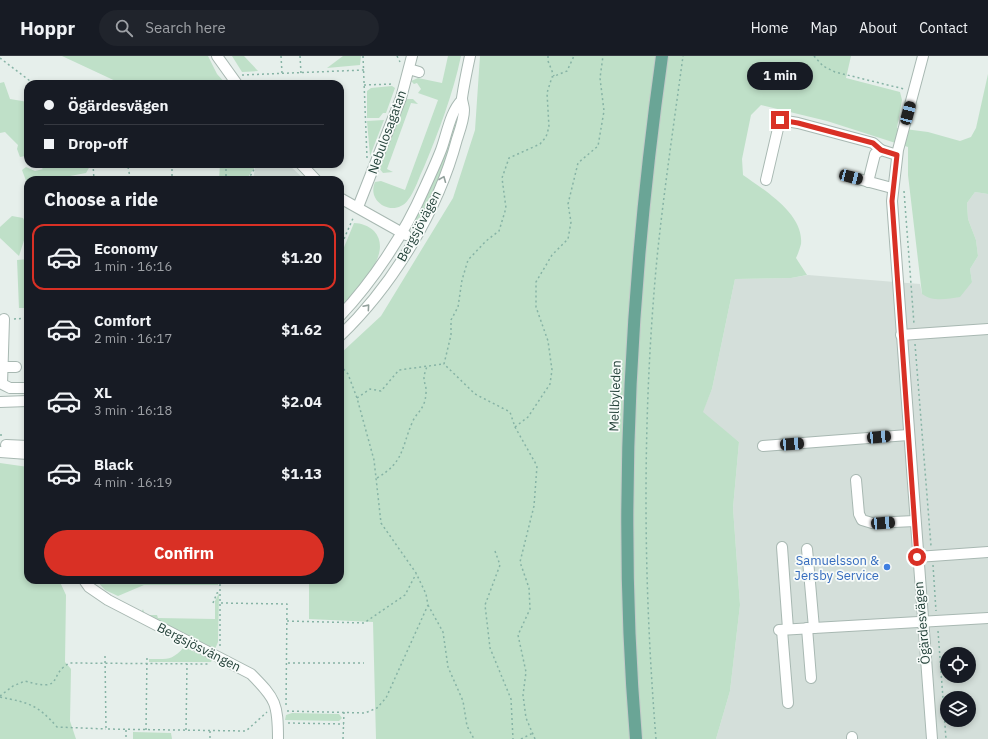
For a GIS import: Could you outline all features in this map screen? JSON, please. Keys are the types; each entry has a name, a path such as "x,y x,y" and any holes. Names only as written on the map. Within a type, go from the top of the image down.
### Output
{"main road":[{"name":"Mellbyleden","path":"636,739 631,676 627,553 629,394 643,206 662,56"}],"street":[{"path":"217,56 234,80"},
{"name":"Nebulosagatan","path":"358,207 401,98 412,56"},
{"name":"Bergsjövägen","path":"344,332 368,306 386,282 414,239 443,180 457,140 464,109 462,100 470,56"},
{"name":"Ögärdesvägen","path":"923,56 897,155 892,188 908,435 932,739"},
{"path":"409,70 419,72"},
{"name":"Bergsjövägen","path":"344,312 365,288 400,233 423,191 440,151 456,106 462,100"},
{"path":"766,180 780,120 798,123 873,143 881,150 897,155"},
{"path":"868,182 875,154 881,150"},
{"path":"306,168 312,176"},
{"path":"851,177 892,188"},
{"path":"344,200 400,233 414,239"},
{"path":"4,319 2,384 10,388 24,388"},
{"path":"901,335 988,330"},
{"path":"2,367 16,367"},
{"path":"0,402 24,401"},
{"path":"763,446 908,435"},
{"path":"0,445 24,446"},
{"path":"0,452 24,454"},
{"path":"856,480 859,514 862,520 872,524 915,521"},
{"path":"782,547 783,630 788,703"},
{"path":"807,549 811,628 811,678"},
{"path":"917,557 988,552"},
{"name":"Bergsjösvängen","path":"88,584 108,600 251,674 267,690 282,711 278,723 278,739"},
{"path":"783,630 988,618"}],"path":[{"path":"281,56 282,73"},
{"path":"300,56 301,73"},
{"path":"363,56 366,153 368,159 376,164"},
{"path":"444,364 451,335 451,320 458,307 462,280 468,260 486,241 499,231 506,208 502,178 509,158 540,144 546,137 549,127 547,93 554,76 548,61 548,56"},
{"path":"554,76 568,71 574,56"},
{"path":"515,427 528,417 550,384 552,370 549,348 536,307 536,282 552,255 568,239 571,222 568,204 578,163 598,146 604,111 600,78 603,56"},
{"path":"656,739 649,655 647,527 648,390 657,258 666,176 683,56"},
{"path":"814,56 823,66 835,72 913,91"},
{"path":"0,58 29,80"},
{"path":"236,80 241,74 364,70"},
{"path":"364,85 397,84 401,98"},
{"path":"904,189 946,739"},
{"path":"344,239 358,207"},
{"path":"444,364 475,394 510,412 515,427 537,466 534,506 520,562 529,588 530,609 518,635 526,672 523,695 526,718 535,739"},
{"path":"357,398 370,389 381,391 399,370 444,364"},
{"path":"377,478 390,470 398,461 408,438 412,422 423,409 427,392 424,377 427,366"},
{"path":"344,370 348,374 357,398 374,460 377,478 377,499 380,524 416,573 426,594 428,606 443,632 448,667 463,701 467,726 474,739"},
{"path":"495,551 500,565 485,605 490,648 511,699 513,739"},
{"path":"287,621 364,623 405,595 416,573"},
{"path":"0,696 13,686 25,680 38,685 50,685 54,682 64,666 70,664 213,664 218,656 221,603 220,584"},
{"path":"213,603 217,593 221,592"},
{"path":"221,603 287,604 287,662 282,711"},
{"path":"0,696 26,703 43,711 57,727 126,730 246,731 266,713 282,711 365,713 377,708 386,698 428,606"},
{"path":"105,656 106,729"},
{"path":"146,730 147,656"},
{"path":"287,662 364,663"},
{"path":"186,730 187,664"},
{"path":"343,739 344,712"},
{"path":"278,723 344,724"},
{"path":"126,730 126,739"},
{"path":"210,731 210,739"},
{"path":"521,739 533,733"}],"shaded area":[{"path":"255,168 292,168 301,176 254,176"},
{"path":"975,192 988,194 988,739 716,739 730,691 740,605 733,508 739,442 702,413 712,389 735,279 791,278 808,275 920,284 922,294 972,282 970,269 978,256 976,240 968,219 967,203"}],"green space":[{"path":"62,56 208,56 217,74 222,80 113,80"},
{"path":"232,56 244,56 258,71 242,72"},
{"path":"343,56 361,56 360,65 327,68"},
{"path":"448,56 461,56 445,112 417,184 408,200 402,205 396,208 383,206 378,202 373,190 375,182 381,181 405,190 438,100 418,93 421,89 417,83 414,84 411,81 418,78 442,83"},
{"path":"480,56 851,56 846,78 900,92 902,100 897,128 928,132 960,141 971,137 976,128 988,74 988,194 975,192 967,203 968,219 976,240 978,256 970,269 972,282 960,297 935,299 926,297 922,294 908,175 908,147 827,121 761,105 751,115 742,159 743,175 781,204 790,213 800,233 801,244 796,258 807,275 791,278 735,279 712,389 703,412 739,442 733,508 740,605 730,691 716,739 376,739 373,622 309,619 309,584 344,584 344,350 381,316 453,198 475,130"},
{"path":"4,82 10,99 24,101 24,156 20,157 17,149 18,145 5,132 0,133 0,83"},
{"path":"392,86 395,88 386,113 383,113 379,118 367,118 367,91 371,88"},
{"path":"407,99 413,99 418,104 411,103 387,169 393,172 383,173 379,168 403,104"},
{"path":"459,107 460,110 453,137 434,191 419,218 411,225"},
{"path":"384,120 370,156 367,121"},
{"path":"25,168 35,171 43,169 42,168 89,168 86,173 70,176 24,176 22,170"},
{"path":"220,168 254,168 249,176 219,176"},
{"path":"12,216 23,218 24,240 19,256 0,238 0,227"},
{"path":"354,223 365,225 374,231 379,240 380,250 370,272 344,304 344,247"},
{"path":"24,259 24,308 19,308 17,260"},
{"path":"0,463 24,466 24,584 61,584 66,595 65,662 71,669 70,721 76,739 0,739"},
{"path":"100,584 218,584 144,585 118,596 105,590"},
{"path":"219,593 218,642 215,649 145,615 157,615 158,618 215,619 215,601"},
{"path":"184,647 212,660 211,662 149,662 149,659 165,659 172,657 180,652"},
{"path":"292,713 339,714 342,718 339,721 285,720 286,715"},
{"path":"133,732 171,733 172,739 133,739"}],"place":[{"name":"Samuelsson & Jersby Service","path":"887,567"}],"route":[{"path":"780,120 798,123 873,143 881,150 897,155 892,188 892,201 917,557"}]}
